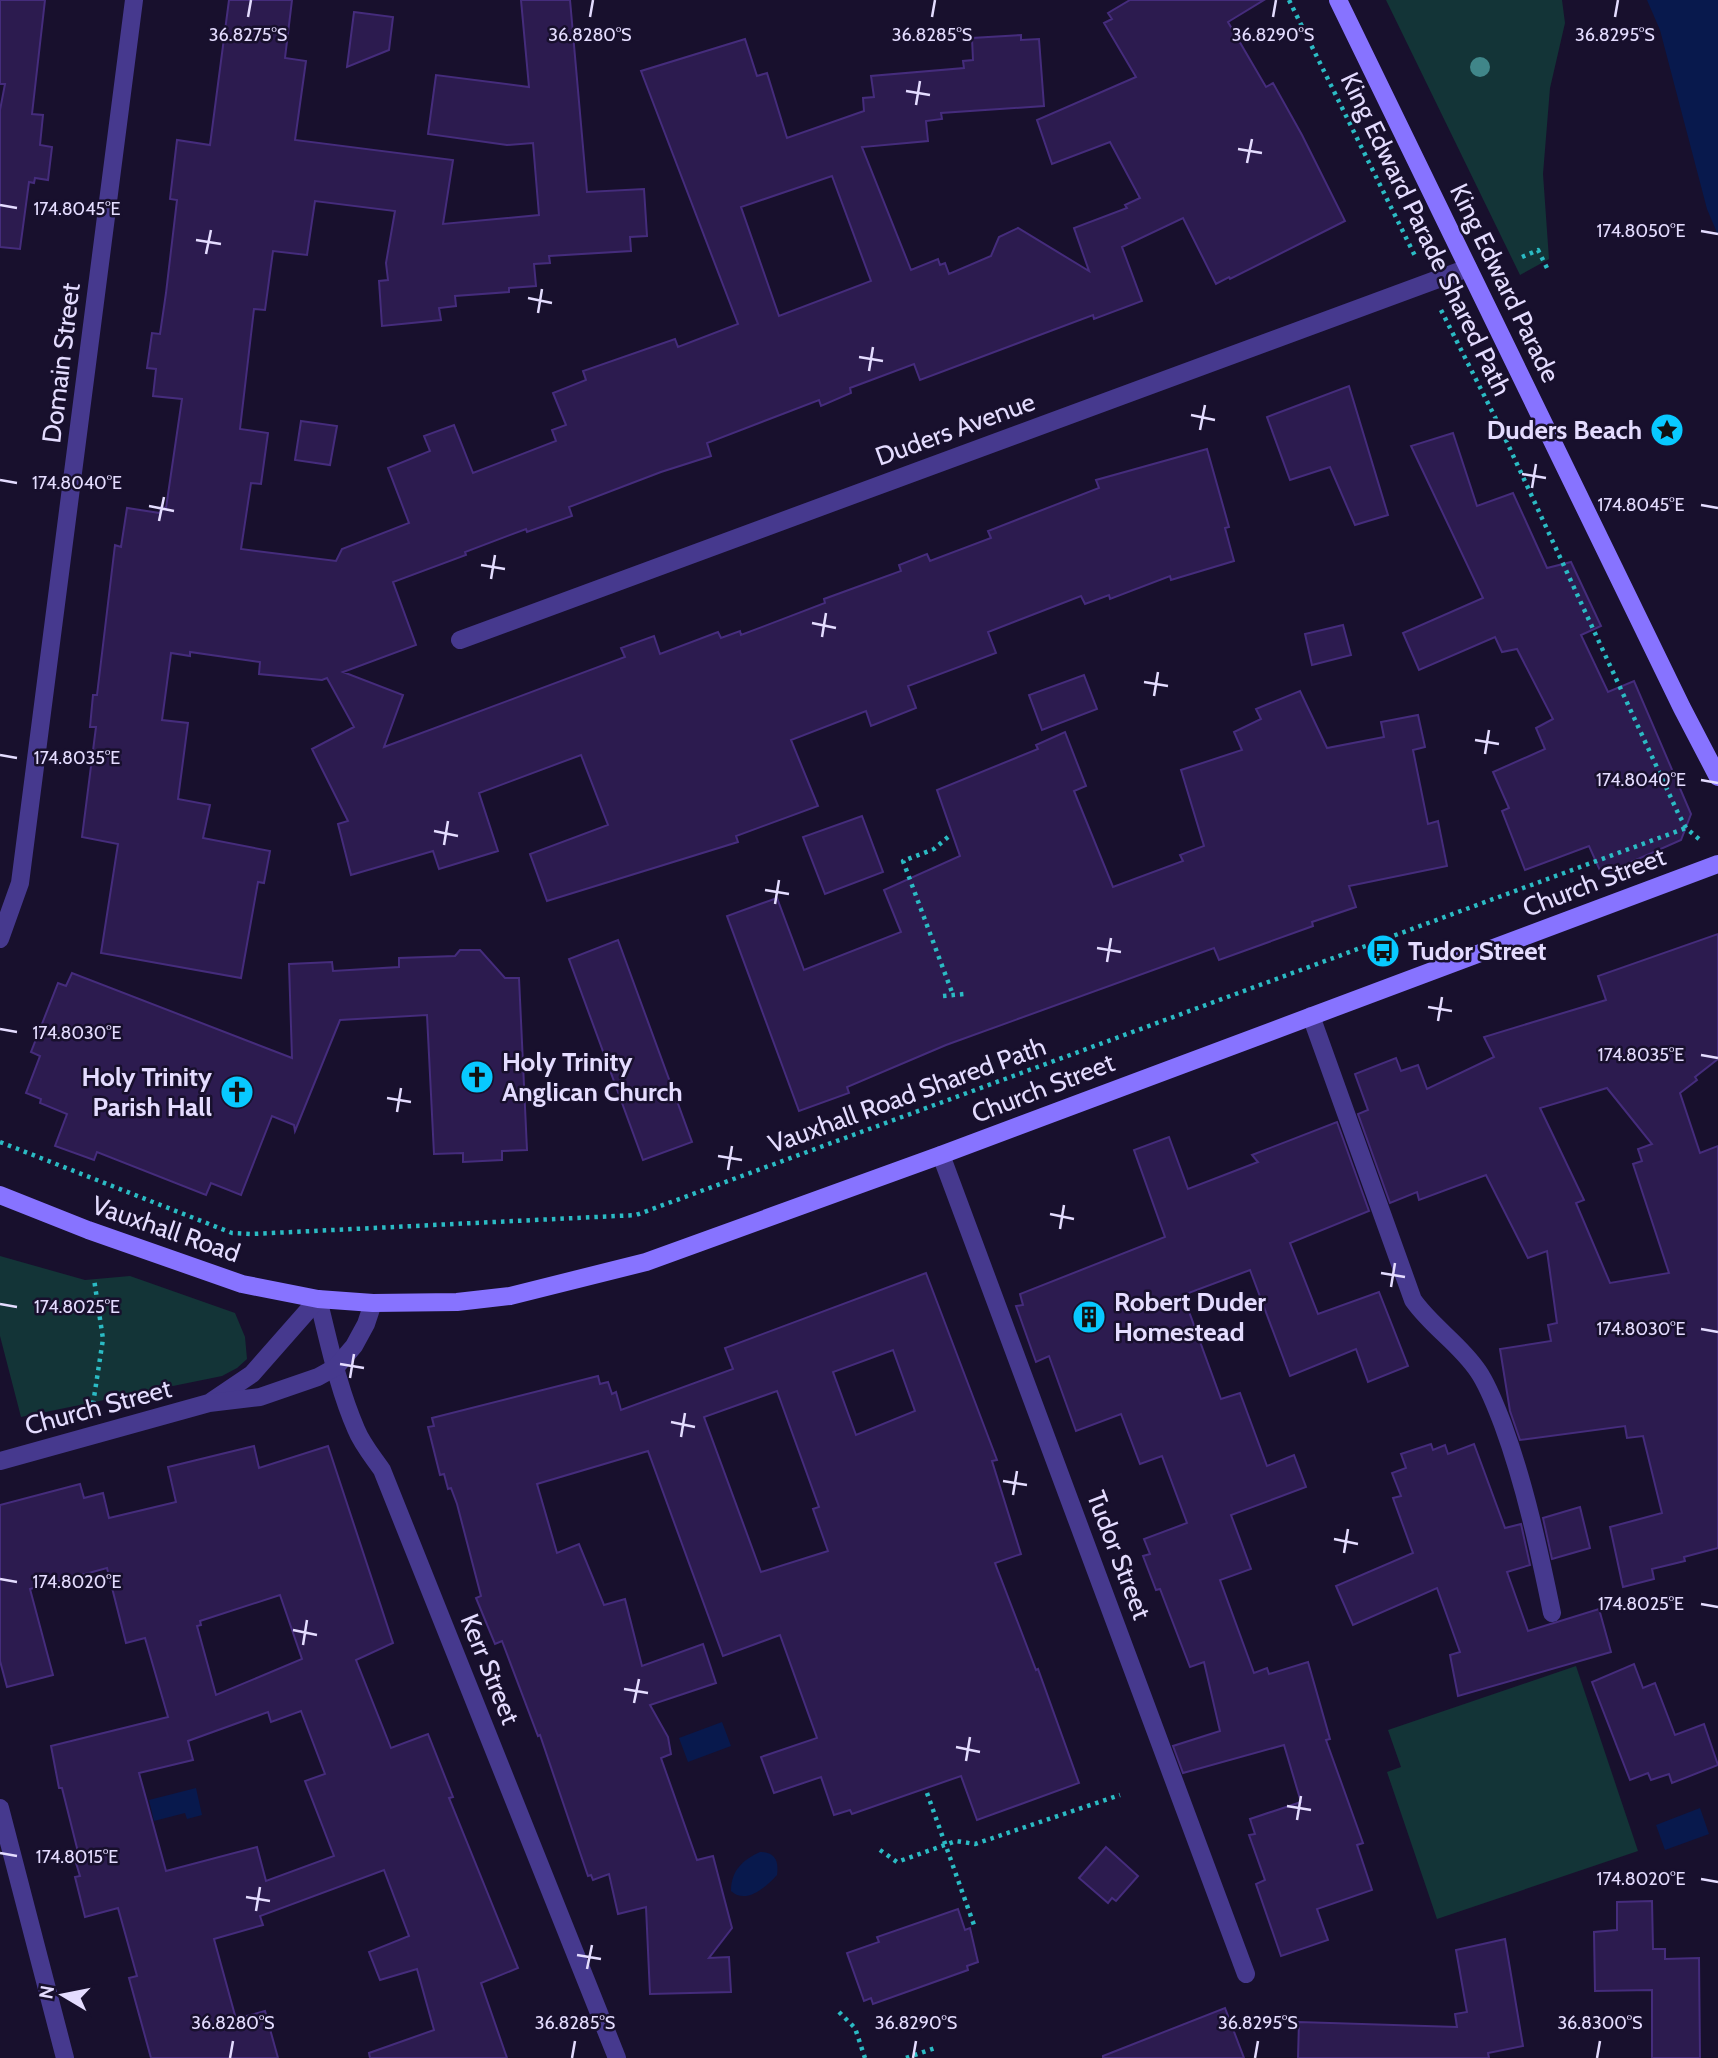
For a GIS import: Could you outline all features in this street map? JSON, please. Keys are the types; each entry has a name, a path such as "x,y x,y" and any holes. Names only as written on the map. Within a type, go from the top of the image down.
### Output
{"street":[{"name":"Domain Street","path":"0,939 20,883 134,0"},
{"name":"King Edward Parade","path":"1338,0 1718,777"},
{"name":"Duders Avenue","path":"460,640 1468,268"},
{"name":"Church Street","path":"209,1403 252,1374 318,1299 373,1303 457,1302 510,1296 646,1262 941,1155 1718,864"},
{"path":"1311,1016 1413,1300 1425,1318 1459,1348 1479,1372 1493,1400 1510,1444 1552,1613"},
{"name":"Tudor Street","path":"941,1155 1246,1974"},
{"name":"Vauxhall Road","path":"0,1195 88,1230 242,1284 318,1299"},
{"name":"Kerr Street","path":"318,1299 335,1367 355,1428 382,1470 617,2058"},
{"name":"Church Street","path":"0,1461 209,1403 260,1397 296,1387 335,1367 354,1346 373,1303"},
{"path":"0,1808 65,2058"}],"path":[{"name":"King Edward Parade Shared Path","path":"1289,0 1499,425 1686,828 1702,842"},
{"path":"1522,257 1538,250 1548,270"},
{"name":"Vauxhall Road Shared Path","path":"0,1142 232,1233 265,1234 636,1215 1686,828"},
{"path":"948,837 934,849 903,861 953,995"},
{"path":"943,996 964,994"},
{"path":"92,1404 103,1339 94,1279"},
{"path":"927,1793 974,1925"},
{"path":"880,1850 897,1862 956,1841 975,1843 1120,1795"},
{"path":"839,2012 855,2028 865,2058"},
{"path":"906,2058 935,2048"}],"green space":[{"path":"1386,0 1562,0 1565,23 1550,88 1543,174 1549,259 1520,275"},
{"path":"0,1256 85,1280 130,1276 235,1313 245,1337 247,1359 222,1376 21,1417 0,1336"},
{"path":"1576,1666 1638,1851 1437,1919 1387,1772 1401,1767 1388,1730"}],"shaded area":[{"path":"1647,0 1718,0 1718,235 1707,209 1660,30"},
{"path":"722,1722 731,1746 688,1762 679,1738"},
{"path":"196,1788 202,1815 187,1819 185,1813 154,1821 149,1800"},
{"path":"1700,1808 1709,1834 1665,1850 1656,1825"},
{"path":"760,1852 775,1858 777,1875 756,1893 737,1895 731,1891 733,1877 743,1862"}],"building":[{"path":"0,0 45,0 32,114 43,115 40,145 52,147 48,180 35,178 34,183 29,182 20,249 0,247 0,110 5,84 0,84"},
{"path":"229,0 292,0 285,58 306,61 295,140 453,160 443,224 539,215 533,143 507,145 428,134 436,75 529,87 521,0 570,0 587,192 644,189 647,236 630,237 631,251 549,256 550,263 534,264 536,286 509,288 509,292 455,296 456,306 439,308 441,320 382,326 379,281 388,280 386,263 395,211 315,201 307,255 273,251 265,310 254,309 240,429 268,433 261,484 251,483 241,549 336,561 342,549 409,523 388,468 430,451 424,436 454,425 473,473 556,441 552,430 566,425 553,393 586,380 583,371 675,339 678,347 738,324 641,71 745,39 757,76 767,73 787,138 864,111 863,98 874,97 871,76 964,68 963,61 973,60 972,38 1021,35 1021,40 1039,39 1044,106 941,113 942,119 926,121 928,141 862,147 911,270 938,259 940,265 945,263 949,274 991,256 999,237 1018,228 1089,271 1074,228 1127,208 1125,205 1140,198 1110,142 1052,164 1037,120 1136,77 1104,23 1112,19 1108,13 1130,0 1264,0 1228,22 1266,87 1273,83 1345,221 1216,284 1183,218 1122,247 1142,301 1094,319 1093,315 920,380 914,364 850,388 851,393 821,406 819,400 707,443 711,456 569,507 572,516 527,532 526,529 393,582 416,645 343,672 403,695 384,747 625,657 621,648 654,636 660,654 718,632 721,638 740,631 741,635 825,603 824,599 901,571 899,565 927,554 930,561 991,538 988,531 1099,488 1096,480 1207,449 1229,527 1225,528 1234,561 1171,580 1170,576 1110,599 1109,595 1085,604 1081,596 988,632 996,653 908,686 916,708 871,726 866,711 791,740 818,806 736,836 738,842 547,901 530,854 608,825 581,755 479,793 498,851 439,869 433,851 351,875 338,824 348,821 312,749 354,727 327,678 322,680 259,674 260,662 190,652 190,656 171,653 162,720 188,723 178,799 210,805 203,838 270,851 264,883 258,882 241,978 101,953 118,844 82,837 96,727 90,727 93,695 97,695 115,545 121,547 127,508 160,513 161,507 166,508 182,399 153,396 156,369 147,368 152,333 160,334 166,293 177,200 170,199 177,140 210,145","holes":["832,176 871,281 779,316 741,207"]},
{"path":"354,12 393,17 389,50 347,67"},
{"path":"1349,386 1388,515 1355,525 1330,467 1290,480 1267,417"},
{"path":"301,421 337,426 330,465 295,460"},
{"path":"1453,433 1477,506 1513,493 1547,568 1571,562 1601,626 1581,635 1608,692 1634,681 1691,814 1681,840 1602,875 1589,846 1525,870 1502,811 1509,808 1493,772 1545,749 1536,728 1553,719 1517,649 1502,652 1495,637 1419,670 1403,633 1483,598 1411,446"},
{"path":"1343,625 1351,655 1312,665 1305,634"},
{"path":"1084,675 1097,709 1042,730 1029,695"},
{"path":"1300,691 1327,748 1384,737 1381,722 1418,715 1425,747 1413,750 1428,824 1438,821 1447,866 1349,886 1356,907 1312,922 1313,926 1219,960 1214,948 946,1045 847,1087 849,1093 799,1111 727,916 777,898 804,970 901,932 884,890 960,856 937,790 1038,749 1036,745 1065,732 1086,786 1074,791 1113,887 1183,861 1180,855 1204,846 1181,770 1242,750 1234,732 1261,719 1256,709"},
{"path":"862,816 883,872 825,894 803,837"},
{"path":"1718,934 1718,1059 1680,1093 1700,1153 1718,1146 1718,1548 1684,1557 1685,1561 1652,1569 1654,1579 1623,1587 1610,1527 1662,1513 1643,1436 1627,1438 1625,1426 1520,1440 1510,1411 1500,1349 1551,1341 1548,1325 1557,1323 1547,1251 1528,1258 1486,1175 1419,1200 1417,1192 1390,1203 1358,1114 1368,1110 1355,1074 1396,1058 1401,1071 1418,1065 1427,1089 1494,1057 1484,1037 1606,1000 1598,976","holes":["1607,1088 1652,1144 1638,1149 1642,1161 1633,1164 1669,1273 1610,1283 1576,1203 1584,1200 1540,1108"]},
{"path":"618,940 692,1142 643,1160 569,959"},
{"path":"460,950 480,950 505,978 519,978 527,1150 502,1151 502,1160 463,1162 463,1153 434,1154 427,1015 340,1020 295,1131 294,1125 272,1116 241,1195 211,1183 206,1195 97,1152 94,1160 55,1146 67,1114 40,1103 41,1099 26,1093 40,1056 31,1052 58,983 66,986 72,973 292,1058 289,964 332,962 333,971 399,967 399,958 455,956"},
{"path":"1337,1122 1369,1211 1290,1243 1318,1314 1379,1292 1408,1366 1368,1382 1356,1349 1290,1376 1250,1270 1183,1295 1221,1399 1240,1393 1267,1466 1294,1455 1306,1487 1231,1515 1251,1569 1220,1580 1254,1673 1267,1668 1269,1674 1308,1662 1330,1739 1326,1740 1363,1843 1357,1845 1372,1890 1317,1909 1328,1940 1281,1956 1256,1884 1265,1880 1249,1835 1255,1834 1250,1819 1301,1802 1284,1745 1183,1773 1173,1746 1220,1731 1204,1662 1190,1667 1160,1589 1156,1590 1143,1556 1150,1554 1144,1539 1187,1523 1162,1456 1140,1464 1121,1414 1076,1431 1049,1356 1036,1362 1016,1306 1023,1305 1020,1294 1165,1237 1134,1150 1169,1137 1188,1189 1258,1162 1252,1155"},
{"path":"926,1273 997,1460 992,1461 1021,1554 995,1563 1036,1670 1038,1669 1079,1783 977,1820 961,1776 852,1814 850,1810 834,1815 821,1777 774,1793 761,1757 817,1738 780,1635 723,1656 648,1451 537,1484 557,1553 579,1544 604,1605 625,1599 642,1666 703,1644 716,1683 650,1705 668,1737 671,1754 661,1758 697,1860 713,1856 732,1928 709,1958 729,1957 731,1992 650,1994 646,1907 618,1914 609,1874 593,1880 591,1875 588,1876 540,1735 538,1736 502,1641 495,1644 476,1598 481,1596 457,1504 451,1488 448,1489 444,1474 440,1475 428,1427 434,1426 432,1418 598,1376 600,1384 608,1382 612,1394 616,1392 621,1410 733,1369 725,1348","holes":["893,1350 915,1411 856,1435 833,1372","777,1391 819,1507 813,1509 828,1551 761,1572 704,1417"]},
{"path":"1431,1444 1433,1450 1445,1445 1448,1454 1474,1444 1505,1528 1521,1524 1530,1565 1507,1572 1528,1631 1599,1609 1611,1652 1458,1696 1450,1655 1460,1652 1437,1588 1353,1625 1336,1586 1413,1553 1393,1498 1401,1496 1392,1473 1406,1468 1401,1454"},
{"path":"254,1446 259,1468 328,1446 393,1643 356,1660 391,1748 428,1734 453,1797 449,1798 518,1968 481,1983 507,2058 370,2058 369,2053 434,2030 417,1969 380,1980 369,1952 409,1936 384,1870 260,1916 263,1925 214,1939 236,2019 265,2011 278,2058 151,2058 129,1978 137,1976 118,1908 85,1917 75,1877 80,1876 73,1853 78,1852 62,1788 59,1788 51,1746 168,1717 145,1638 126,1643 107,1568 30,1589 53,1675 7,1687 0,1661 0,1505 80,1484 84,1498 103,1493 109,1518 176,1502 168,1467","holes":["280,1595 302,1659 216,1695 197,1626 201,1625 200,1621","301,1711 325,1774 305,1781 334,1856 266,1881 257,1847 166,1871 139,1773 193,1760 188,1741 268,1712 271,1722"]},
{"path":"1580,1507 1590,1548 1552,1559 1543,1518"},
{"path":"1634,1664 1643,1688 1655,1683 1675,1735 1704,1724 1718,1765 1672,1783 1669,1774 1651,1780 1648,1773 1630,1780 1592,1682"},
{"path":"1106,1847 1138,1876 1116,1901 1112,1898 1108,1903 1079,1878"},
{"path":"1652,1901 1653,1949 1665,1949 1665,1959 1699,1958 1700,2058 1652,2058 1652,1990 1595,1991 1594,1932 1617,1930 1617,1902"},
{"path":"958,1909 965,1930 970,1928 978,1962 967,1966 968,1970 873,2004 871,1998 864,2001 847,1953 879,1942 877,1937"},
{"path":"1505,1939 1523,2046 1488,2053 1489,2058 1298,2058 1299,2022 1457,2027 1455,2014 1467,2012 1456,1950"},
{"path":"1225,2008 1244,2058 1103,2058 1103,2056"}],"place":[{"name":"Duders Beach","path":"1667,430"},
{"name":"Tudor Street","path":"1383,951"},
{"name":"Holy Trinity Anglican Church","path":"477,1077"},
{"name":"Holy Trinity Parish Hall","path":"237,1092"},
{"name":"Robert Duder Homestead","path":"1089,1317"}]}
